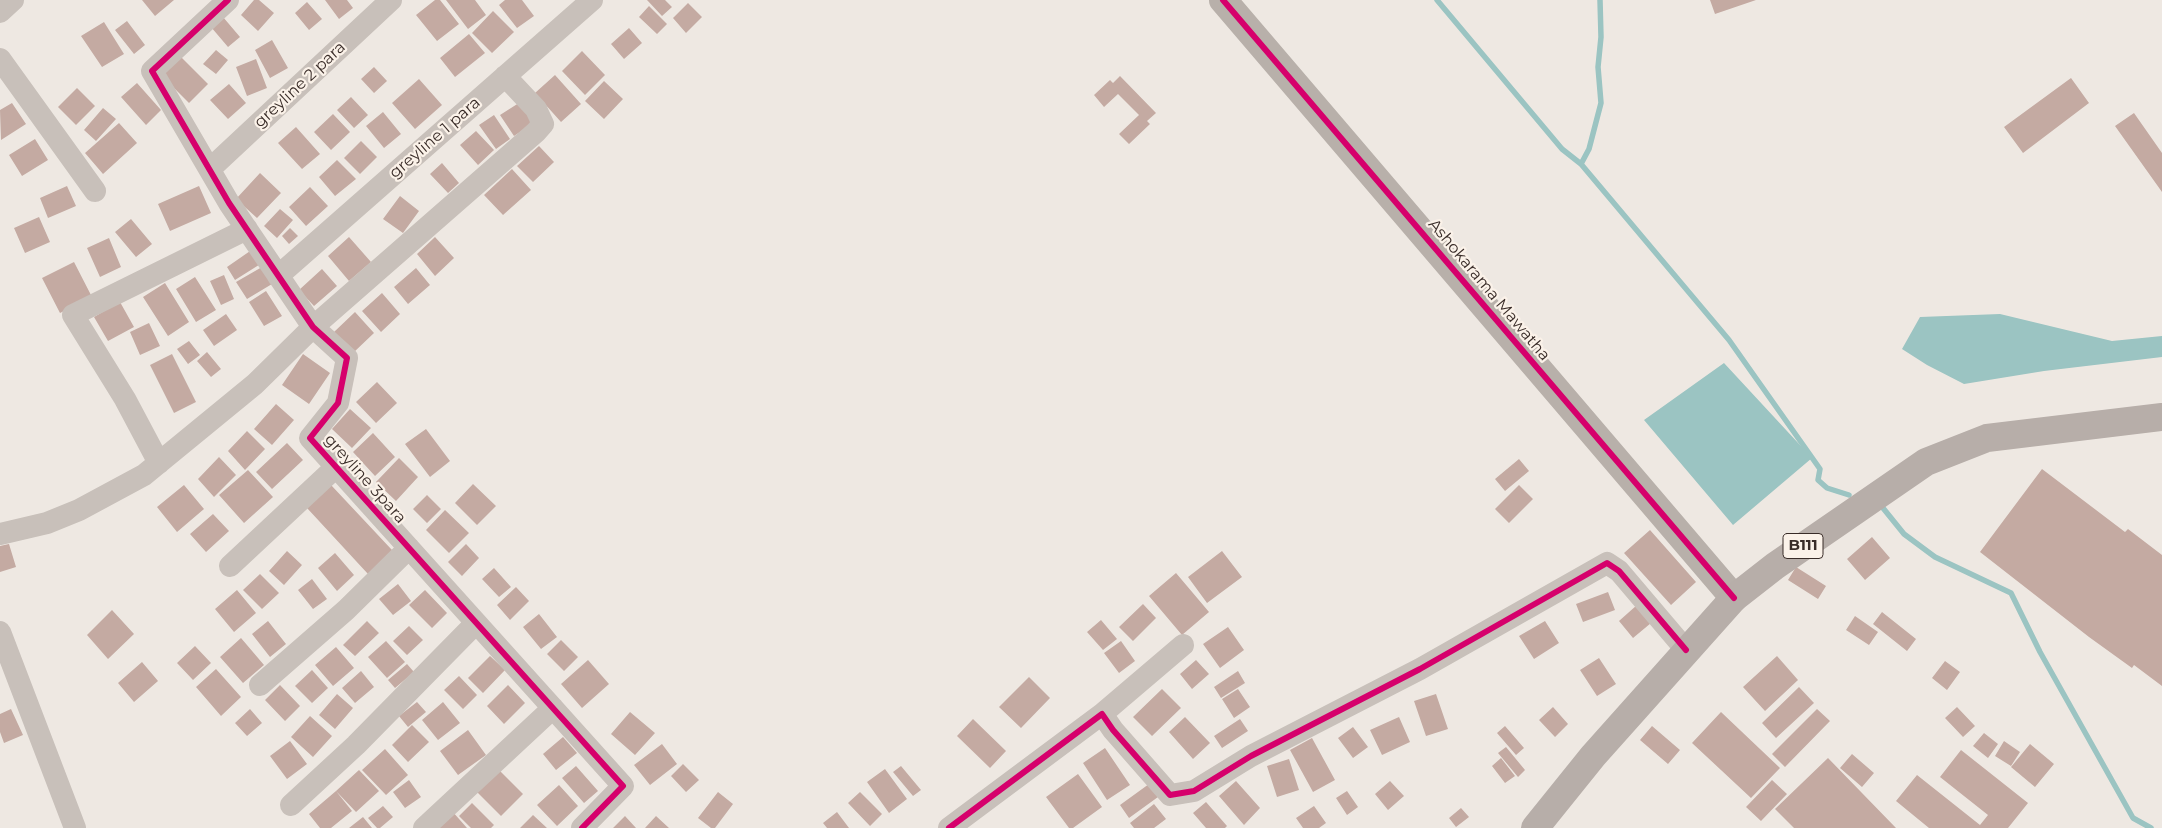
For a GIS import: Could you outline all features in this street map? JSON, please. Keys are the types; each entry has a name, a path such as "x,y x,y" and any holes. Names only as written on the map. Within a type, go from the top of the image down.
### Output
{"main road":[{"name":"B111","path":"1534,828 1592,756 1734,598 1775,566 1926,462 1987,438 2162,417"}],"street":[{"path":"0,12 13,0"},
{"name":"greyline 3para","path":"228,0 152,71 210,169 278,276 313,327 347,358 338,403 310,438 623,786 582,828"},
{"name":"greyline 2 para","path":"210,169 391,0"},
{"name":"greyline 1 para","path":"278,276 592,0"},
{"name":"Ashokarama Mawatha","path":"1223,0 1734,598"},
{"path":"0,59 95,191"},
{"path":"0,534 47,523 79,510 144,475 255,384 313,327 543,124 536,110 505,76"},
{"path":"159,463 125,399 73,315 247,229"},
{"path":"230,566 336,467"},
{"path":"260,685 346,610 409,548"},
{"path":"1102,714 1113,730 1170,795 1194,791 1251,756 1420,669 1607,563 1619,571 1686,650"},
{"path":"290,805 356,745 476,623"},
{"path":"0,632 75,828"},
{"path":"952,827 1102,714 1183,645"},
{"path":"424,828 553,708"}],"water":[{"path":"2000,314 2112,341 2162,336 2162,357 2044,371 1964,384 1927,365 1902,349 1920,317"},
{"path":"1724,363 1812,458 1733,525 1644,420"}],"building":[{"path":"142,0 174,0 155,16"},
{"path":"254,0 259,0 274,13 258,31 241,15"},
{"path":"325,0 347,0 353,8 339,19"},
{"path":"435,0 440,0 459,24 437,41 416,15"},
{"path":"446,0 475,0 486,15 468,29"},
{"path":"505,0 522,0 534,16 517,28 499,5"},
{"path":"647,0 665,0 672,7 662,16"},
{"path":"1710,0 1756,0 1715,14"},
{"path":"307,2 322,19 309,30 295,13"},
{"path":"688,3 702,17 686,33 673,18"},
{"path":"649,6 667,24 657,34 639,17"},
{"path":"493,11 514,32 492,53 472,33"},
{"path":"223,17 240,37 228,47 211,27"},
{"path":"127,21 145,45 134,54 115,30"},
{"path":"104,22 124,54 102,67 81,36"},
{"path":"629,28 642,43 624,59 611,44"},
{"path":"469,34 485,53 455,77 440,58"},
{"path":"272,40 288,68 270,78 255,50"},
{"path":"216,50 228,60 216,74 203,64"},
{"path":"582,51 605,75 585,95 562,71"},
{"path":"181,57 208,84 189,103 162,76"},
{"path":"256,59 267,88 247,96 236,67"},
{"path":"374,67 387,81 374,93 361,79"},
{"path":"555,75 581,104 561,122 535,93"},
{"path":"1120,76 1156,113 1147,121 1150,124 1129,144 1119,134 1139,115 1118,94 1104,107 1094,95 1110,80 1113,83"},
{"path":"2071,78 2089,103 2023,153 2004,127"},
{"path":"419,79 442,105 415,129 392,103"},
{"path":"604,81 623,99 604,119 585,101"},
{"path":"137,83 161,110 146,125 121,97"},
{"path":"229,84 246,103 228,119 210,100"},
{"path":"77,88 95,106 76,125 58,107"},
{"path":"351,97 368,115 354,128 337,110"},
{"path":"522,101 535,122 514,136 500,115"},
{"path":"12,103 26,124 1,140 0,110"},
{"path":"103,108 116,119 96,141 84,130"},
{"path":"383,112 401,134 384,148 366,126"},
{"path":"2134,113 2162,153 2162,192 2115,126"},
{"path":"333,114 350,132 331,150 314,132"},
{"path":"494,115 510,139 496,149 479,125"},
{"path":"119,123 137,143 103,174 85,153"},
{"path":"296,127 320,154 302,169 278,143"},
{"path":"476,131 494,150 478,165 460,145"},
{"path":"35,139 48,160 22,176 9,155"},
{"path":"361,141 377,157 360,174 344,158"},
{"path":"539,146 554,162 533,182 517,166"},
{"path":"337,160 356,179 335,196 319,177"},
{"path":"442,163 459,183 448,193 430,174"},
{"path":"512,169 531,190 503,215 484,195"},
{"path":"260,173 281,193 257,218 236,199"},
{"path":"67,186 76,206 48,218 40,198"},
{"path":"199,186 211,213 170,231 158,204"},
{"path":"310,187 328,206 306,226 289,207"},
{"path":"400,196 419,211 403,233 383,219"},
{"path":"280,209 293,220 277,238 264,226"},
{"path":"39,217 50,242 25,253 14,228"},
{"path":"131,219 152,244 136,257 115,232"},
{"path":"290,228 298,236 289,244 282,236"},
{"path":"349,237 371,262 349,281 328,256"},
{"path":"435,237 454,258 435,276 417,254"},
{"path":"109,238 121,267 100,277 87,248"},
{"path":"253,249 262,263 235,280 227,267"},
{"path":"74,262 92,297 60,313 42,278"},
{"path":"262,267 272,284 247,299 236,282"},
{"path":"416,268 430,285 408,304 394,287"},
{"path":"322,269 337,286 314,306 299,290"},
{"path":"224,275 234,299 221,305 210,281"},
{"path":"195,277 216,310 196,322 176,289"},
{"path":"165,283 189,322 168,336 143,297"},
{"path":"266,291 282,316 264,326 249,302"},
{"path":"382,293 400,314 381,332 362,311"},
{"path":"120,302 134,327 108,341 94,317"},
{"path":"355,312 374,333 353,353 334,332"},
{"path":"226,314 237,330 214,346 203,330"},
{"path":"149,323 160,346 140,355 130,332"},
{"path":"189,341 200,355 188,364 177,349"},
{"path":"207,352 221,369 211,377 197,361"},
{"path":"172,354 196,402 174,413 150,365"},
{"path":"303,354 330,373 309,404 282,385"},
{"path":"377,382 397,403 376,423 356,402"},
{"path":"276,404 294,420 272,445 254,429"},
{"path":"350,409 371,428 352,448 332,429"},
{"path":"426,429 450,461 430,477 405,444"},
{"path":"247,431 265,449 245,470 228,451"},
{"path":"373,433 395,457 375,476 353,452"},
{"path":"287,443 303,460 272,489 256,472"},
{"path":"219,457 236,475 214,497 198,479"},
{"path":"399,458 418,477 396,501 376,482"},
{"path":"1519,459 1529,471 1505,491 1495,479"},
{"path":"2042,469 2125,532 2128,529 2162,555 2162,686 2134,665 2132,668 2089,637 1980,552"},
{"path":"248,470 273,497 244,523 219,495"},
{"path":"473,484 496,506 477,525 455,503"},
{"path":"184,485 204,509 177,532 157,507"},
{"path":"331,485 392,550 368,574 307,508"},
{"path":"1519,485 1533,499 1509,523 1495,509"},
{"path":"427,495 441,509 427,523 413,509"},
{"path":"445,510 469,533 449,553 426,530"},
{"path":"213,514 229,531 206,552 190,534"},
{"path":"1650,530 1696,582 1671,605 1624,553"},
{"path":"1872,537 1890,558 1865,580 1847,559"},
{"path":"9,544 16,567 0,572 0,546"},
{"path":"466,544 479,558 462,576 448,562"},
{"path":"287,551 302,565 284,585 269,571"},
{"path":"1222,551 1242,577 1207,603 1188,577"},
{"path":"335,553 354,575 337,591 318,568"},
{"path":"1796,567 1826,586 1818,599 1788,580"},
{"path":"494,568 511,587 499,597 482,579"},
{"path":"1176,573 1209,612 1182,635 1149,596"},
{"path":"260,574 279,593 262,609 243,590"},
{"path":"312,579 327,599 313,609 298,590"},
{"path":"398,584 411,601 393,615 379,599"},
{"path":"516,587 529,601 510,620 497,605"},
{"path":"237,590 256,613 234,632 215,609"},
{"path":"425,590 447,613 432,628 409,605"},
{"path":"1608,592 1615,610 1583,622 1576,604"},
{"path":"1143,604 1156,618 1133,641 1119,627"},
{"path":"1637,605 1651,623 1633,638 1619,621"},
{"path":"112,610 134,634 108,659 87,635"},
{"path":"1882,612 1916,639 1907,651 1873,624"},
{"path":"539,614 557,637 541,649 523,627"},
{"path":"1855,616 1878,632 1869,645 1846,630"},
{"path":"1101,620 1117,639 1103,650 1087,632"},
{"path":"268,621 286,644 270,657 252,634"},
{"path":"367,621 379,633 355,656 343,645"},
{"path":"1545,621 1559,643 1534,659 1519,636"},
{"path":"409,626 423,640 407,655 393,641"},
{"path":"1228,627 1244,650 1220,668 1203,644"},
{"path":"241,638 264,665 243,683 220,657"},
{"path":"561,640 578,657 564,671 547,654"},
{"path":"386,641 405,662 387,678 368,657"},
{"path":"1121,641 1135,661 1119,673 1104,653"},
{"path":"195,646 211,663 193,680 177,663"},
{"path":"336,647 354,668 333,686 315,665"},
{"path":"490,656 505,670 483,693 468,678"},
{"path":"1777,656 1798,680 1765,711 1743,687"},
{"path":"1599,658 1616,684 1597,696 1580,670"},
{"path":"588,660 609,684 582,708 561,684"},
{"path":"1196,660 1209,674 1192,689 1180,674"},
{"path":"1945,661 1960,672 1947,690 1932,678"},
{"path":"142,662 158,681 134,702 118,683"},
{"path":"407,664 414,672 395,688 388,680"},
{"path":"216,669 241,697 221,716 196,687"},
{"path":"312,670 328,688 312,703 295,686"},
{"path":"361,671 374,687 355,703 342,688"},
{"path":"1238,671 1245,683 1221,698 1214,687"},
{"path":"459,676 477,695 463,709 444,690"},
{"path":"1029,677 1050,698 1021,728 999,707"},
{"path":"280,685 300,706 285,721 265,700"},
{"path":"508,685 525,703 504,724 487,706"},
{"path":"1799,687 1814,703 1776,738 1762,723"},
{"path":"1162,689 1181,708 1152,736 1133,717"},
{"path":"1238,689 1250,707 1234,718 1222,699"},
{"path":"337,694 353,708 335,729 319,715"},
{"path":"1436,694 1448,729 1426,736 1414,701"},
{"path":"417,702 426,712 408,727 399,716"},
{"path":"443,702 460,723 438,740 422,720"},
{"path":"1553,707 1568,724 1555,737 1539,720"},
{"path":"1957,707 1975,726 1963,737 1945,718"},
{"path":"11,709 23,735 4,743 0,732 0,714"},
{"path":"250,709 262,723 247,736 235,723"},
{"path":"1817,709 1830,721 1785,767 1772,754"},
{"path":"630,712 655,733 635,755 611,734"},
{"path":"1721,712 1780,768 1751,798 1692,743"},
{"path":"310,716 332,736 313,757 291,737"},
{"path":"1185,717 1210,743 1193,759 1169,732"},
{"path":"1399,717 1410,742 1382,755 1370,730"},
{"path":"973,719 1006,751 990,768 957,736"},
{"path":"1240,719 1248,731 1222,748 1214,736"},
{"path":"412,725 429,742 408,762 392,745"},
{"path":"1505,726 1524,748 1516,755 1497,733"},
{"path":"1652,726 1680,750 1668,764 1640,740"},
{"path":"1353,727 1368,747 1353,758 1338,738"},
{"path":"468,730 486,755 458,775 440,751"},
{"path":"1984,733 1998,744 1988,758 1973,746"},
{"path":"563,737 577,753 556,770 543,754"},
{"path":"1312,738 1335,780 1313,792 1290,750"},
{"path":"290,741 307,764 287,779 270,756"},
{"path":"2004,741 2020,752 2011,766 1995,756"},
{"path":"662,744 677,764 650,785 634,765"},
{"path":"2030,744 2054,764 2035,787 2011,767"},
{"path":"1506,747 1525,770 1518,777 1498,753"},
{"path":"1105,748 1130,785 1107,800 1083,763"},
{"path":"385,749 408,775 386,795 362,770"},
{"path":"1961,750 2028,803 2008,828 1929,828 1896,801 1917,775 1980,825 1988,815 1940,777"},
{"path":"1852,754 1874,773 1862,787 1840,768"},
{"path":"1501,758 1515,776 1505,783 1492,766"},
{"path":"1828,758 1896,828 1794,828 1775,809"},
{"path":"1289,759 1299,790 1277,797 1267,766"},
{"path":"683,764 699,780 686,792 671,776"},
{"path":"576,766 598,791 584,803 562,778"},
{"path":"901,766 921,790 913,796 893,772"},
{"path":"885,769 907,799 889,813 867,782"},
{"path":"359,770 379,791 356,812 336,791"},
{"path":"499,770 523,794 501,816 477,792"},
{"path":"1078,774 1102,807 1073,828 1069,828 1046,797"},
{"path":"409,780 421,797 405,808 393,792"},
{"path":"1772,780 1787,794 1761,821 1746,807"},
{"path":"1236,781 1260,808 1244,825 1219,796"},
{"path":"1390,781 1404,796 1388,810 1375,794"},
{"path":"1149,784 1158,797 1129,818 1120,805"},
{"path":"559,785 578,806 557,826 537,805"},
{"path":"336,791 352,811 331,828 320,828 309,814"},
{"path":"1347,791 1358,807 1347,815 1336,798"},
{"path":"718,792 733,804 715,828 711,828 698,818"},
{"path":"860,792 882,814 870,826 848,803"},
{"path":"1206,802 1227,826 1225,828 1206,828 1193,813"},
{"path":"472,803 494,825 491,828 471,828 459,816"},
{"path":"1154,804 1166,819 1154,828 1134,828 1130,823"},
{"path":"383,806 393,817 380,828 377,828 368,818"},
{"path":"1314,806 1326,823 1319,828 1303,828 1296,818"},
{"path":"1461,808 1469,817 1456,827 1449,818"},
{"path":"452,811 467,828 434,828"},
{"path":"837,812 849,828 827,828 823,823"},
{"path":"533,815 547,828 520,828"},
{"path":"625,816 636,828 613,828"},
{"path":"656,816 669,828 645,828"},
{"path":"363,817 372,828 349,828"}],"waterway":[{"path":"1437,0 1562,149 1581,164 1729,340 1820,469 1818,480 1827,488 1849,495"},
{"path":"1581,164 1589,149 1601,103 1598,67 1601,37 1600,0"},
{"path":"1883,508 1904,534 1935,557 2011,593 2040,652 2133,818 2151,828"}],"cycle path":[{"path":"228,0 152,71 229,203 313,327 347,358 338,403 310,438 623,786 582,828"},
{"path":"1223,0 1734,598"},
{"path":"949,828 1102,714 1113,730 1170,795 1194,791 1251,756 1420,669 1607,563 1619,571 1686,650"}]}
